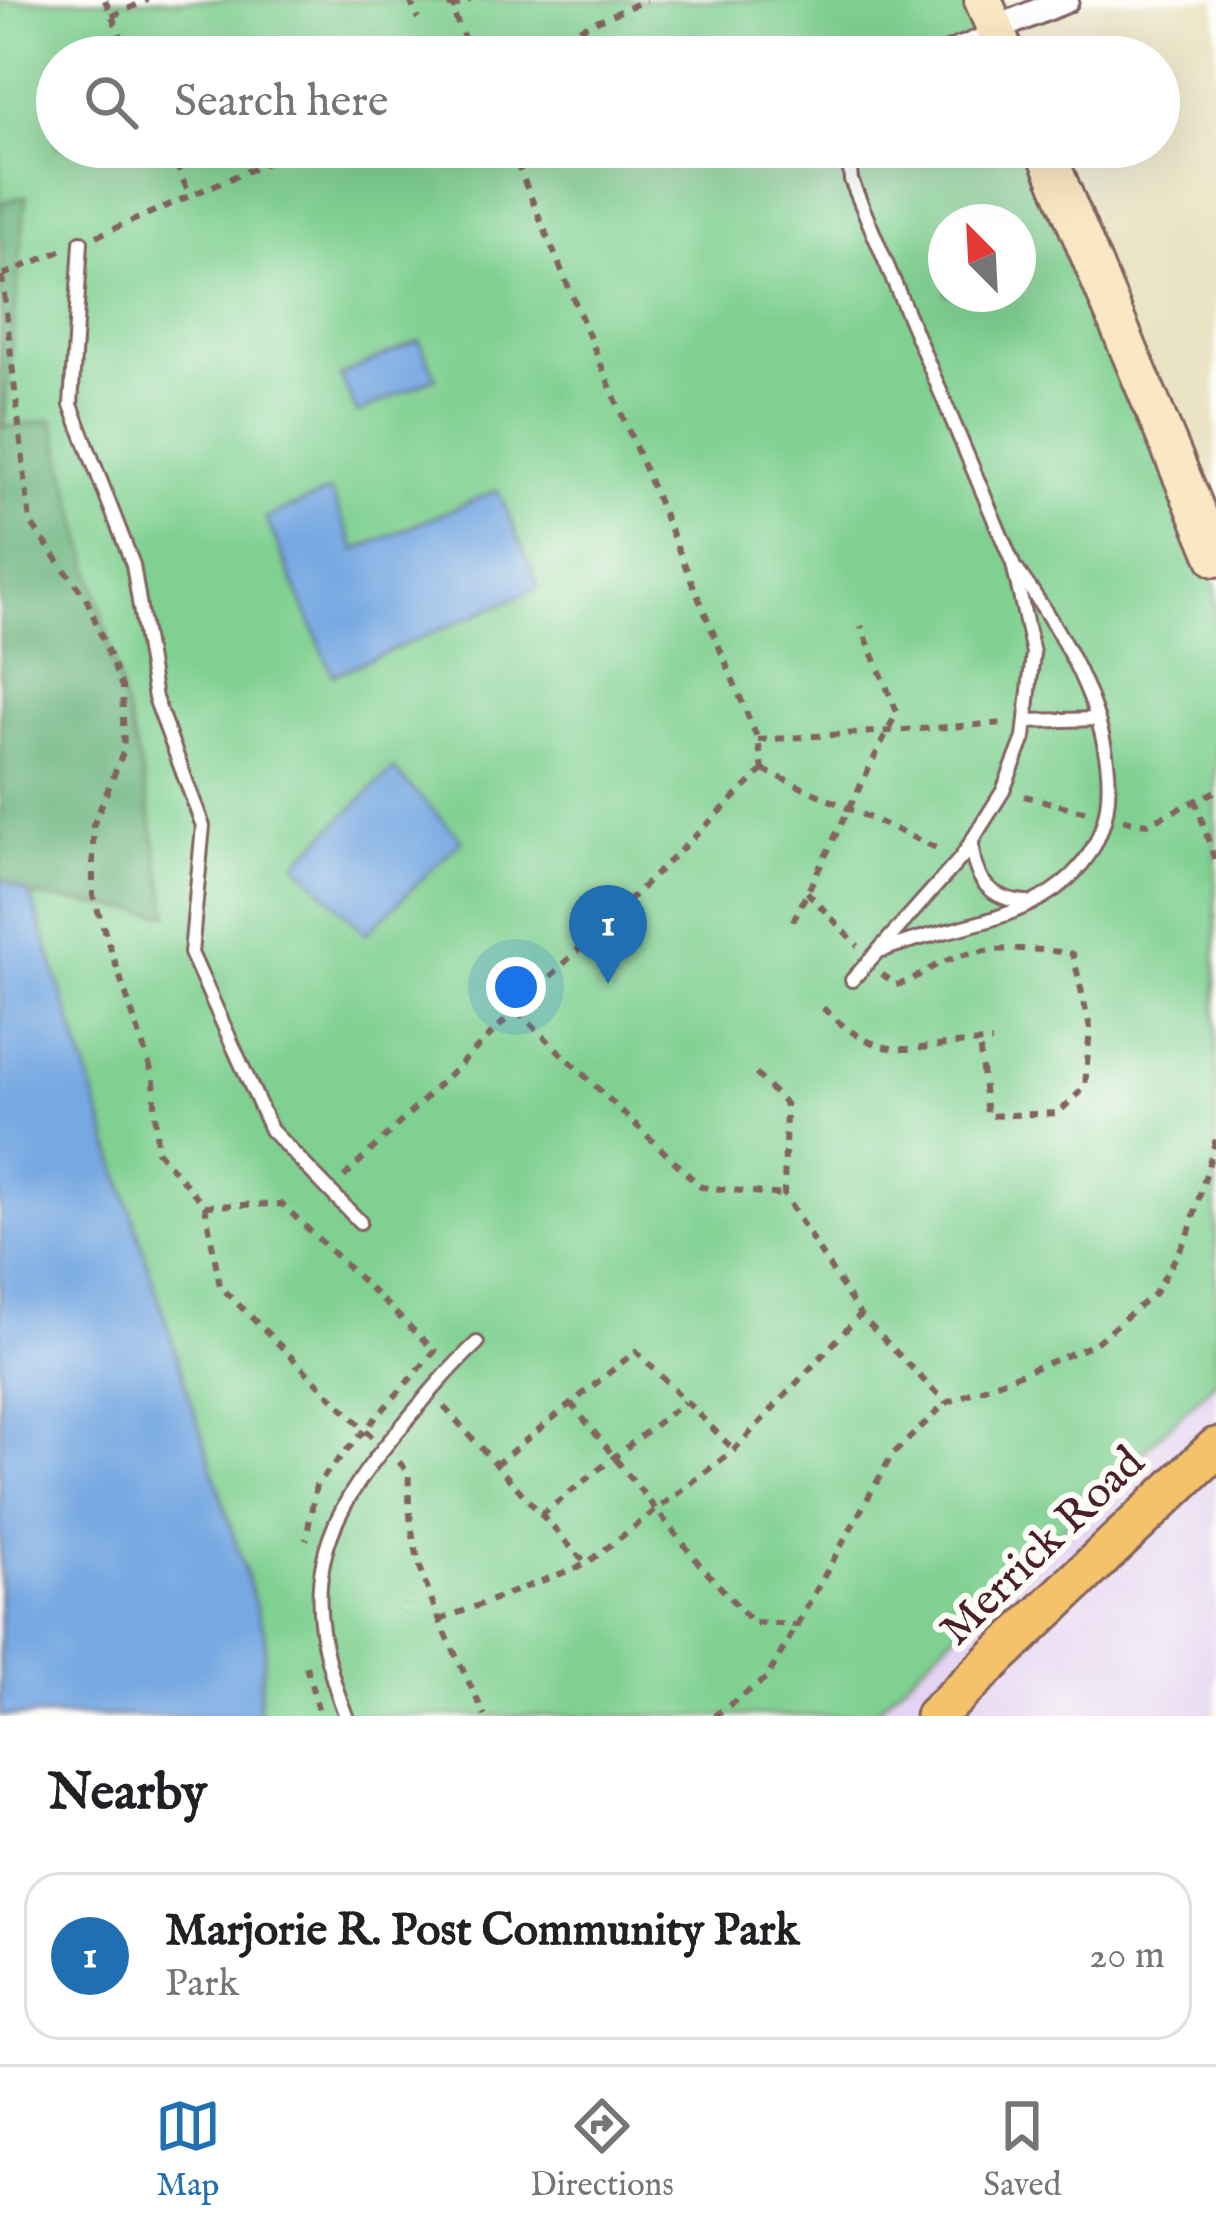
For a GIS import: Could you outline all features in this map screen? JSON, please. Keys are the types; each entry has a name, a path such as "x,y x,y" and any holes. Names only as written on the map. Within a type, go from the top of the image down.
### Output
{"main road":[{"name":"Merrick Road","path":"935,1716 1216,1448"}],"street":[{"path":"995,29 1066,0"},
{"path":"1053,168 1216,558"}],"lane":[{"path":"850,168 1013,564 1033,653 1027,721 1003,791 961,859 852,980"},
{"path":"81,242 71,405 133,565 155,698 203,826 191,953 271,1130 360,1222"},
{"path":"878,951 1034,902 1083,860 1108,818 1111,772 1098,719 1060,628 1013,564"},
{"path":"1027,721 1098,719"},
{"path":"972,842 975,871 987,888 1006,899 1034,902"},
{"path":"346,1716 320,1620 323,1555 350,1489 477,1343"}],"path":[{"path":"105,0 121,36"},
{"path":"112,16 148,0"},
{"path":"410,0 418,19"},
{"path":"463,36 449,4 470,0"},
{"path":"562,36 646,0"},
{"path":"178,168 190,196"},
{"path":"255,168 1,276 30,522 86,600 122,687 124,750 93,826 93,896 154,1078 157,1151 205,1207 220,1286 410,1473 407,1513 414,1557 485,1716"},
{"path":"519,168 758,740 764,770"},
{"path":"793,922 897,712 861,626"},
{"path":"758,740 1027,721"},
{"path":"764,770 961,859"},
{"path":"329,1191 764,770"},
{"path":"1195,800 1216,864"},
{"path":"979,1042 987,1116 1058,1113 1085,1087 1090,1028 1073,954"},
{"path":"823,1008 855,1039 890,1051 992,1042"},
{"path":"516,1010 701,1187 784,1195"},
{"path":"756,1073 786,1105 784,1195 860,1316 946,1403"},
{"path":"714,1716 767,1678 801,1625 892,1455 946,1403 1093,1345 1155,1293 1187,1237 1216,1139"},
{"path":"205,1207 282,1204 435,1351 316,1485"},
{"path":"440,1620 586,1564 734,1450 860,1316"},
{"path":"495,1465 636,1351 734,1450"},
{"path":"414,1372 586,1564"},
{"path":"541,1515 685,1401"},
{"path":"571,1403 754,1622 801,1625"}],"shaded area":[{"path":"1216,1380 1216,1708 1208,1716 869,1716"}],"green space":[{"path":"0,0 970,0 985,36 36,36 36,168 1040,168 1216,587 1216,1381 870,1716 0,1716"},
{"path":"26,196 4,427 53,420 144,782 169,915 31,895 0,878 0,203"}],"water":[{"path":"419,340 436,377 357,413 340,376"},
{"path":"498,490 539,588 333,675 266,518 330,491 356,550"},
{"path":"393,769 462,840 366,934 296,863"},
{"path":"0,878 31,895 266,1638 258,1716 0,1716"}],"place":[{"name":"Marjorie R. Post Community Park","path":"608,984"}]}
